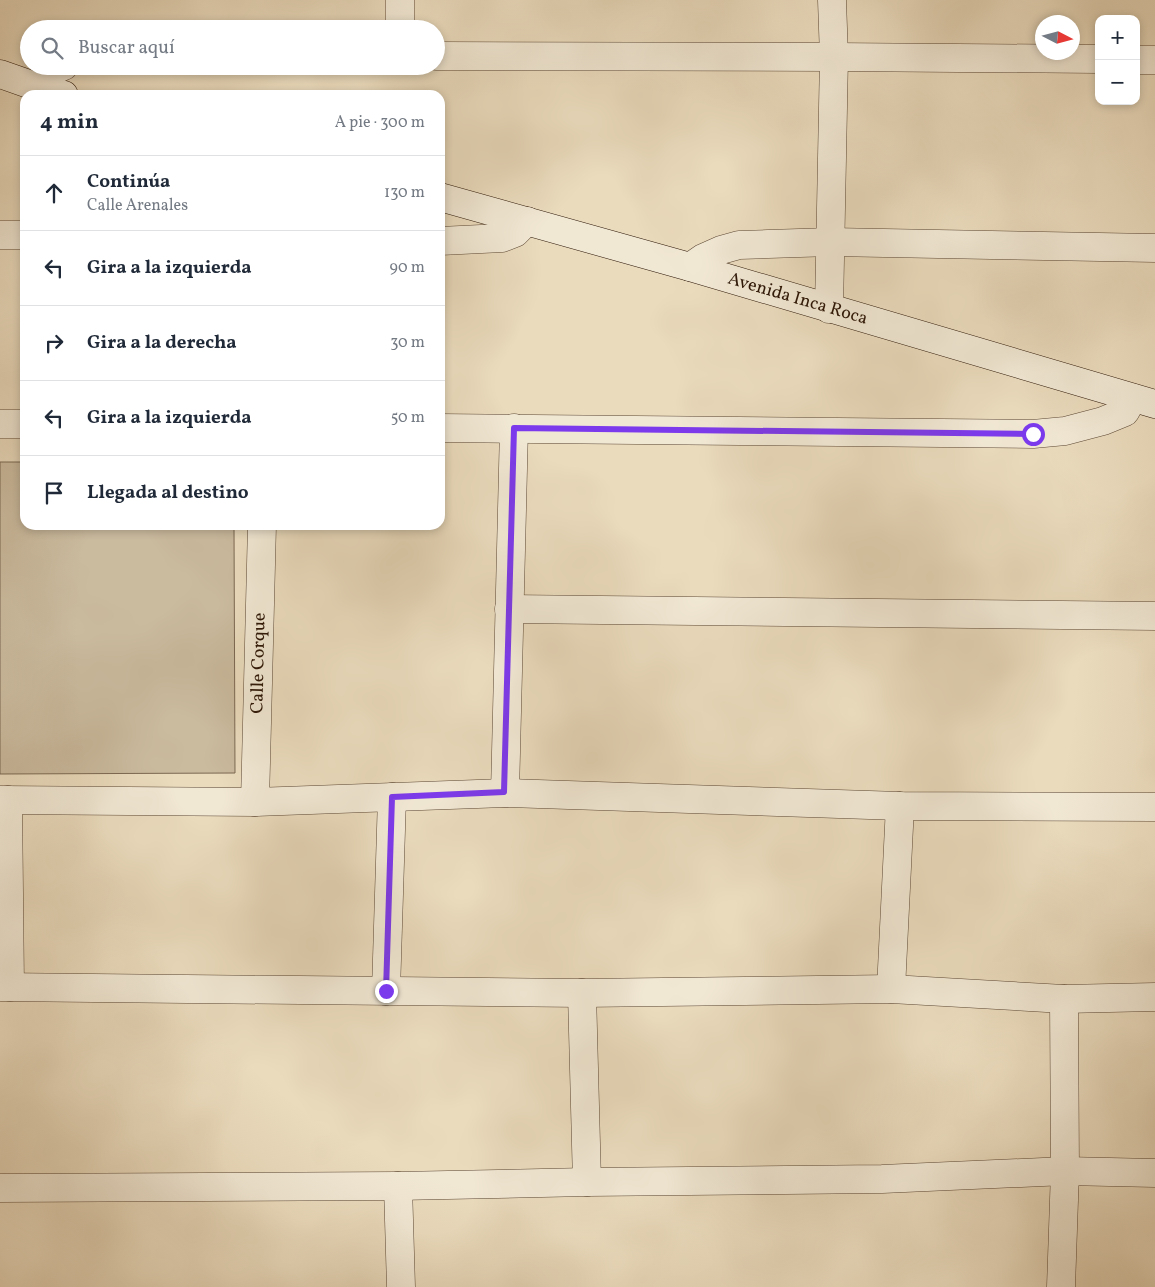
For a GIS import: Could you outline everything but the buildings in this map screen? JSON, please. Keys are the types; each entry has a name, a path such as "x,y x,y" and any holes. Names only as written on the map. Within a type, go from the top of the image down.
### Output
{"street":[{"path":"400,0 400,20"},
{"path":"829,308 834,57 832,0"},
{"path":"445,56 1095,59"},
{"path":"1140,60 1155,60"},
{"path":"0,74 46,90"},
{"path":"50,75 47,78 51,90"},
{"name":"Avenida Inca Roca","path":"445,199 690,267 1144,401"},
{"path":"445,242 502,238 515,233 527,221"},
{"path":"0,235 20,235"},
{"path":"690,267 703,258 739,245 831,242 1155,248"},
{"path":"445,428 1033,434 1065,431 1103,421 1125,412 1144,401"},
{"path":"0,424 20,424"},
{"path":"504,792 514,428"},
{"name":"Calle Corque","path":"255,802 262,530"},
{"path":"509,609 1155,616"},
{"path":"1155,807 900,806 504,792 255,802 4,800 5,987 582,993 891,989 1064,999 1155,997"},
{"path":"386,991 392,797"},
{"path":"891,989 900,806"},
{"path":"582,993 587,1182"},
{"path":"1061,1287 1065,1171 1064,999"},
{"path":"0,1188 398,1186 882,1178 1065,1171 1155,1173"},
{"path":"398,1186 402,1287"}],"shaded area":[{"path":"0,462 20,462 20,530 234,530 235,773 0,774"}],"route":[{"path":"386,991 392,797 504,792 514,428 1033,434"}]}
